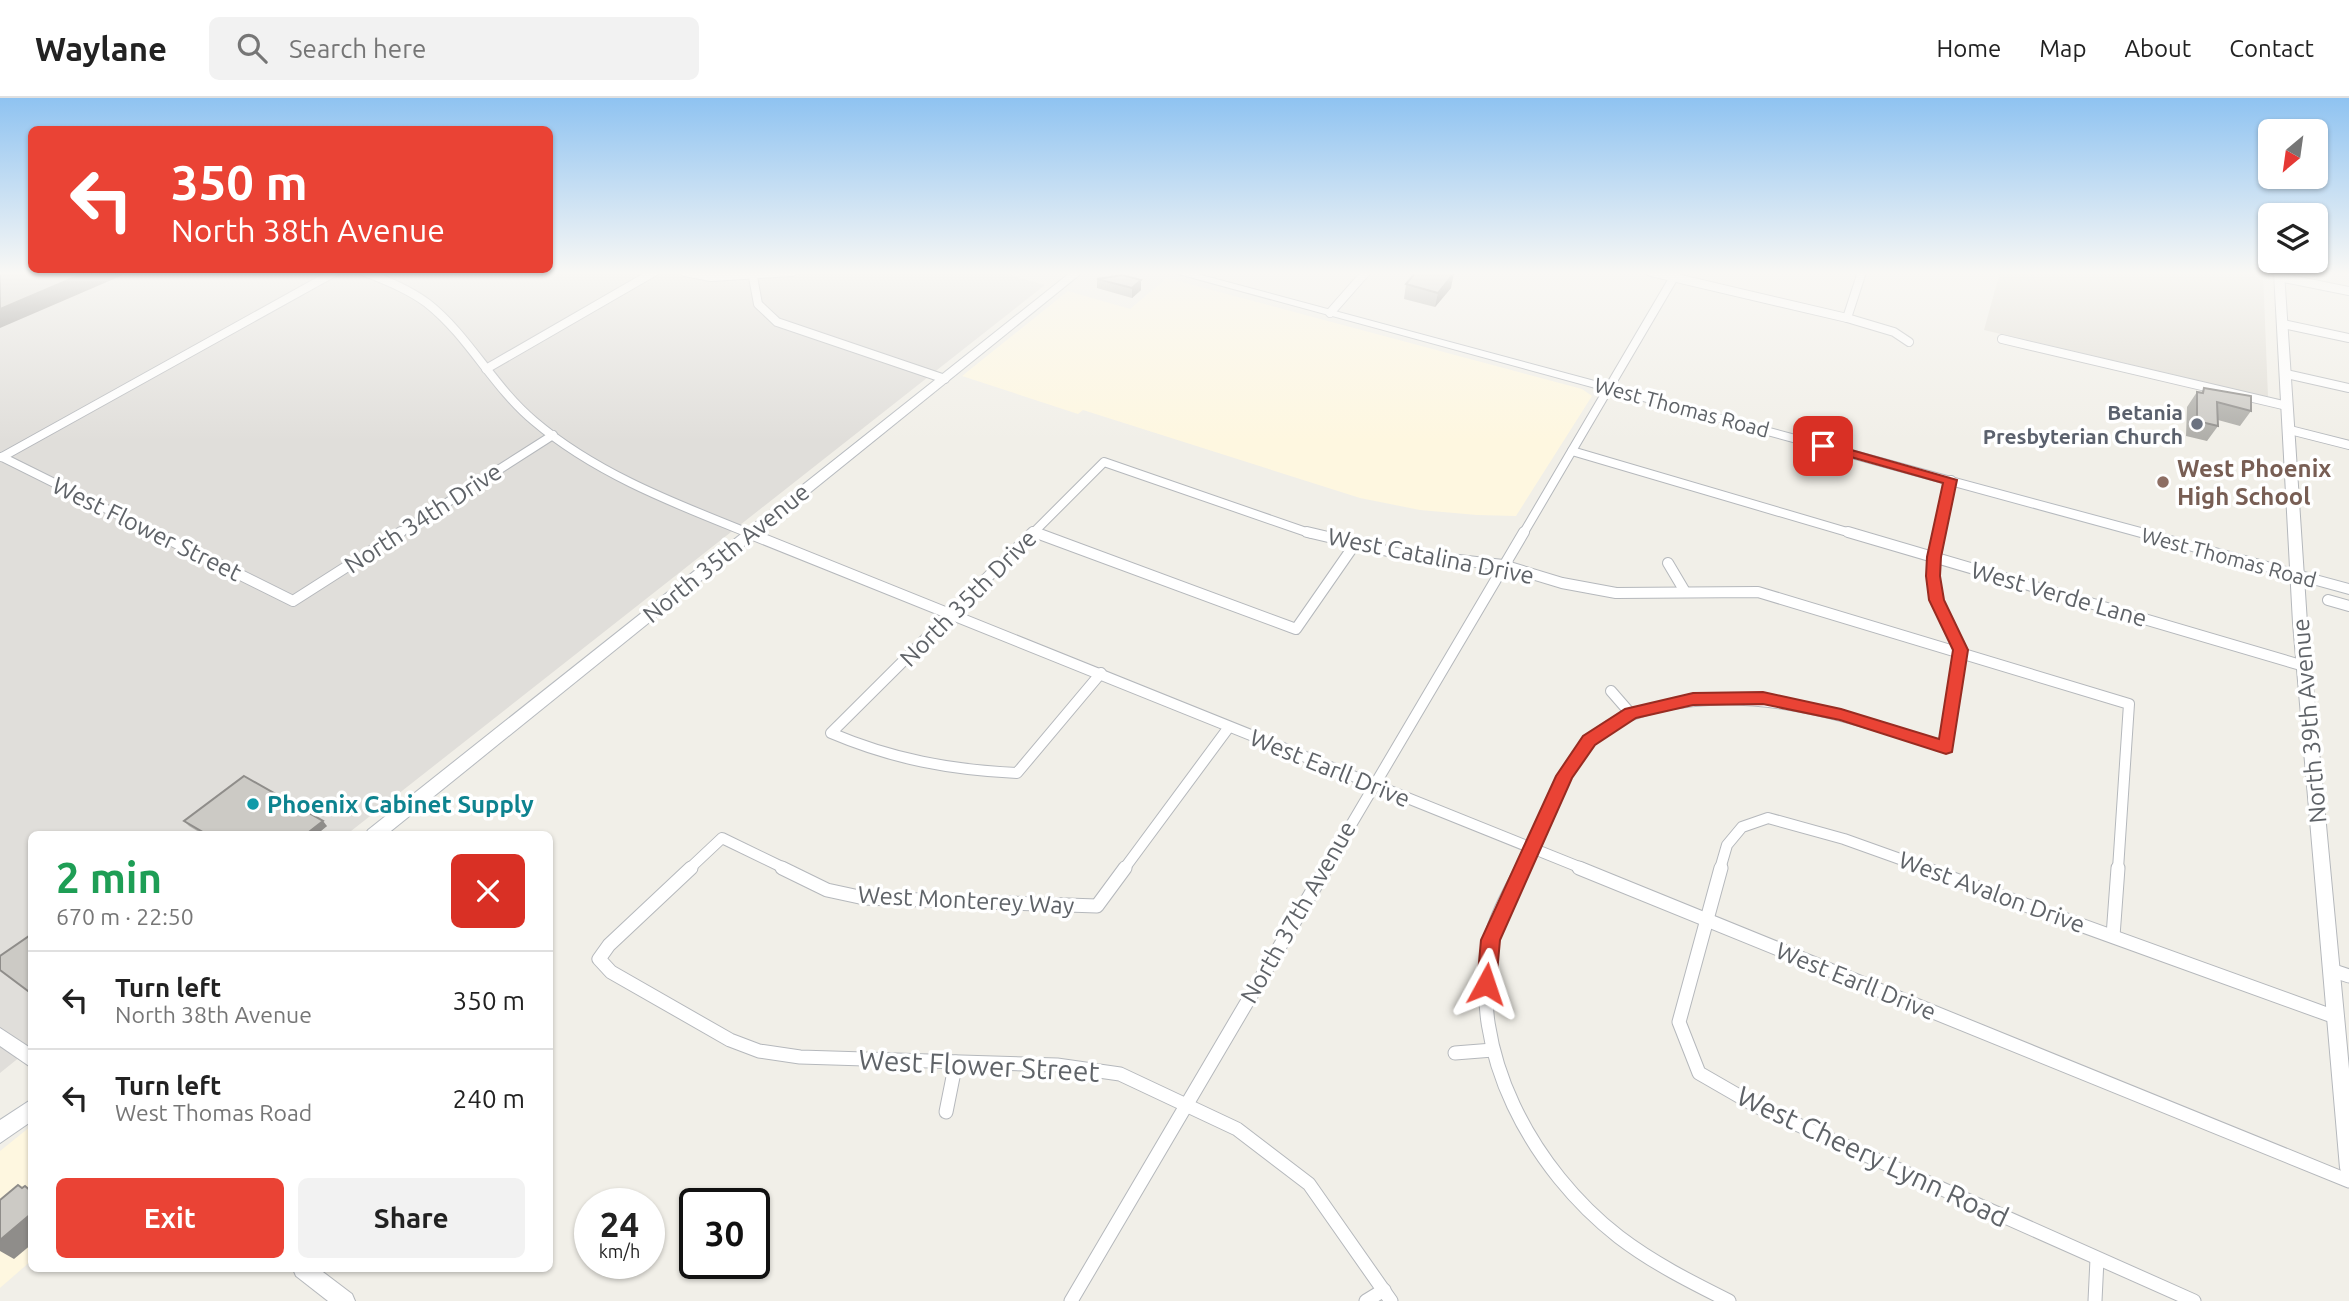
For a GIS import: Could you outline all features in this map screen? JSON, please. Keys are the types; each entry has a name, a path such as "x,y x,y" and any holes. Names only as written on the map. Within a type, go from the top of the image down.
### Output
{"main road":[{"name":"North 35th Avenue","path":"378,831 1009,328"},
{"name":"West Thomas Road","path":"1387,328 2349,589"},
{"path":"0,1133 28,1111"}],"street":[{"name":"West Flower Street","path":"234,328 2,457 293,601"},
{"name":"West Earll Drive","path":"447,328 515,405 553,435 621,478 683,507 1101,673 1372,786 2349,1181"},
{"path":"486,369 557,328"},
{"path":"795,328 945,379"},
{"name":"North 37th Avenue","path":"1071,1301 1644,328"},
{"path":"1881,328 1894,332 1909,342"},
{"name":"North 39th Avenue","path":"2283,328 2304,666 2349,1168"},
{"path":"2303,328 2349,338"},
{"path":"2002,339 2287,406"},
{"path":"2286,374 2349,388"},
{"path":"2290,430 2349,445"},
{"name":"North 34th Drive","path":"293,601 553,435"},
{"name":"West Verde Lane","path":"1572,451 2304,666"},
{"name":"West Catalina Drive","path":"1104,462 1318,536 1355,544 1440,560 1503,565 1562,583 1616,593 1684,590 1758,592 1961,650 2129,704 2113,936"},
{"name":"North 35th Drive","path":"1101,673 1017,773 949,770 900,761 831,733 1104,462"},
{"path":"1729,1301 1679,1275 1606,1226 1545,1161 1506,1092 1493,1050 1484,1005 1490,940 1564,776 1589,741 1631,713 1693,699 1763,698 1841,715 1946,748 1961,650 1937,600 1934,557 1951,480"},
{"path":"1034,532 1296,629 1355,544"},
{"path":"1668,563 1684,590"},
{"name":"West Thomas Road","path":"2328,600 2349,606"},
{"path":"1611,691 1631,713"},
{"name":"West Monterey Way","path":"599,958 609,945 722,838 827,890 864,898 1097,906 1229,727"},
{"name":"West Avalon Drive","path":"1708,921 1727,845 1742,827 1768,818 1844,839 2335,1017"},
{"name":"West Cheery Lynn Road","path":"1708,921 1679,1022 1699,1073 1758,1107 2194,1301"},
{"name":"West Flower Street","path":"599,958 611,972 745,1047 800,1057 1057,1065 1110,1072 1186,1105 1237,1129 1309,1184 1388,1296 1366,1301"},
{"path":"2331,970 2349,976"},
{"path":"0,1036 28,1057"},
{"path":"1455,1053 1493,1050"},
{"path":"946,1112 956,1062"},
{"path":"2095,1301 2097,1259"},
{"path":"307,1272 345,1301"}],"shaded area":[{"path":"0,328 990,328 351,831 28,831 28,1050 0,1073"},
{"path":"1022,328 1354,328 1582,389 1592,396 1516,516 1477,515 1420,510 1360,498 1083,410 1078,414 962,376"},
{"path":"2265,328 2268,397 1984,330"},
{"path":"28,1128 28,1264 0,1288 0,1151"}],"building":[{"path":"2204,388 2251,396 2251,411 2217,402 2218,426 2197,421 2197,392 2203,393"},
{"name":"Phoenix Cabinet Supply","path":"244,776 323,821 310,831 201,831 184,821"},
{"path":"28,937 28,991 0,970 0,956"},
{"path":"18,1185 28,1189 28,1216 0,1240 0,1200"}],"place":[{"name":"Betania Presbyterian Church","path":"2197,424"},
{"name":"West Phoenix High School","path":"2163,482"},
{"name":"Phoenix Cabinet Supply","path":"253,804"}],"route":[{"path":"1486,984 1490,940 1564,776 1589,741 1631,713 1693,699 1763,698 1841,715 1946,748 1956,697 1961,650 1937,600 1933,576 1934,557 1951,480 1823,446"}]}
